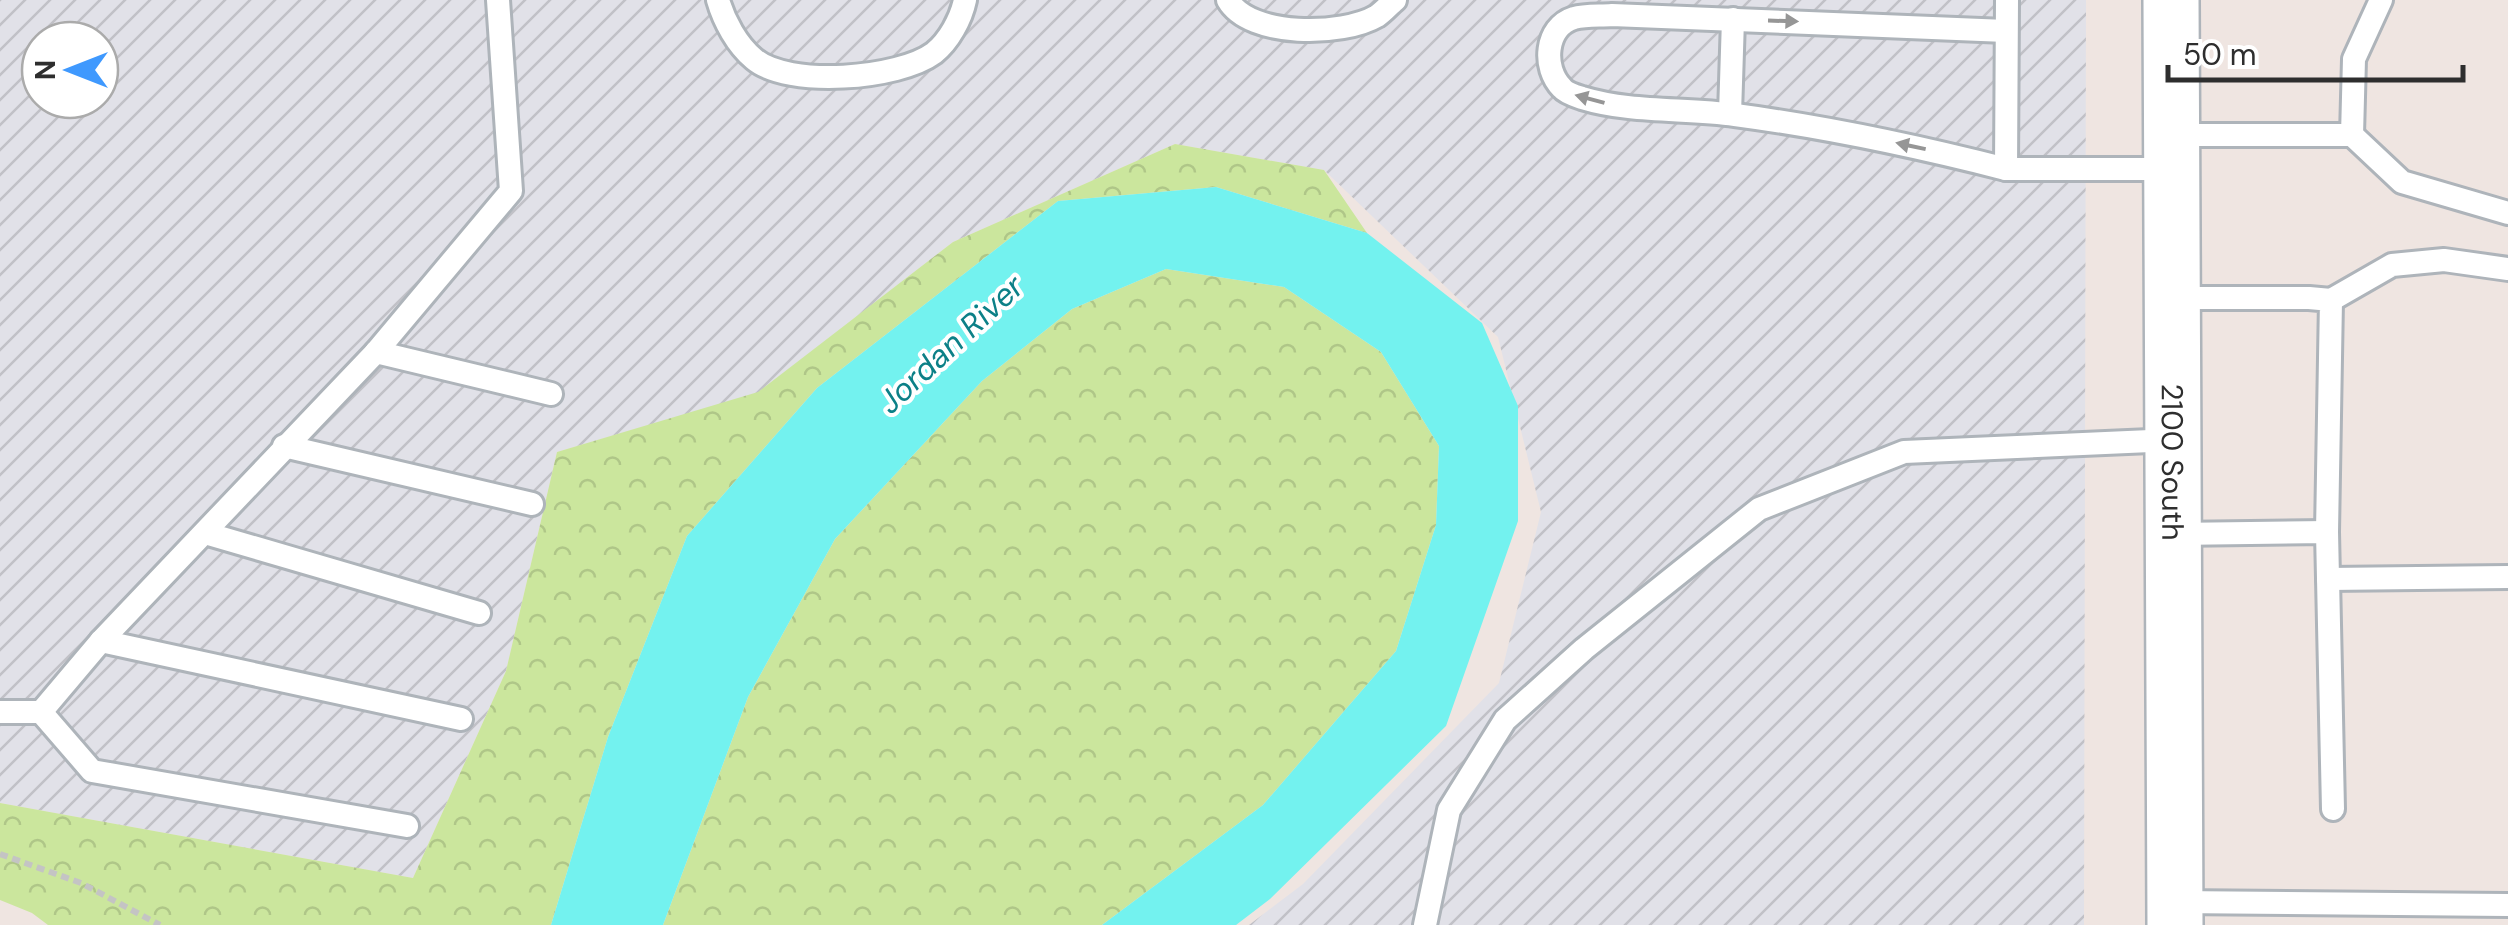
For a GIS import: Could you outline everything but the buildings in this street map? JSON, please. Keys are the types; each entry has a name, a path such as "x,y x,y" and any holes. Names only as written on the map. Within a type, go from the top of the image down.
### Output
{"street":[{"name":"2100 South","path":"2170,0 2175,914"}],"lane":[{"path":"41,712 101,641 376,352 510,191 498,0"},
{"path":"718,0 735,36 755,60 779,72 831,76 874,74 906,67 934,52 952,32 965,0"},
{"path":"1228,0 1233,9 1253,22 1280,29 1312,30 1352,25 1376,16 1395,0"},
{"path":"2006,169 2007,0"},
{"path":"2381,0 2354,59 2352,135 2402,182 2508,213"},
{"path":"2006,30 1612,15 1573,18 1556,29 1548,47 1553,74 1563,90 1580,98 1818,127 2006,169 2352,135"},
{"path":"1730,114 1732,19"},
{"path":"2171,298 2331,300 2392,265 2444,260 2508,269"},
{"path":"2331,300 2327,532 2334,809"},
{"path":"376,352 551,394"},
{"path":"1425,925 1450,810 1504,720 1584,649 1760,509 1904,452 2173,440"},
{"path":"284,446 532,504"},
{"path":"2174,534 2327,532"},
{"path":"205,533 479,613"},
{"path":"2328,579 2508,577"},
{"path":"101,641 462,718"},
{"path":"0,712 41,712 92,771 407,826"},
{"path":"2175,914 2508,905"}],"path":[{"path":"0,854 81,882 160,925"}],"shaded area":[{"path":"0,0 2086,0 2084,925 1249,925 1303,884 1499,683 1541,512 1498,337 1324,170 1175,144 953,242 758,393 557,452 506,671 413,878 0,803"}],"green space":[{"path":"1175,144 1324,170 1367,233 1216,187 1058,201 817,388 687,536 608,737 551,925 48,925 32,913 0,900 0,803 413,878 506,671 557,452 758,392 953,242"},
{"path":"1166,269 1284,287 1381,352 1439,446 1436,525 1396,651 1263,805 1102,925 663,925 748,697 835,539 982,381 1072,309"}],"water":[{"name":"Jordan River","path":"1216,187 1367,233 1482,323 1518,406 1518,521 1446,726 1270,899 1236,925 1102,925 1263,805 1396,651 1436,525 1439,446 1381,352 1284,287 1166,269 1072,309 982,381 835,539 748,697 663,925 551,925 608,737 687,536 817,388 1058,201"}]}
